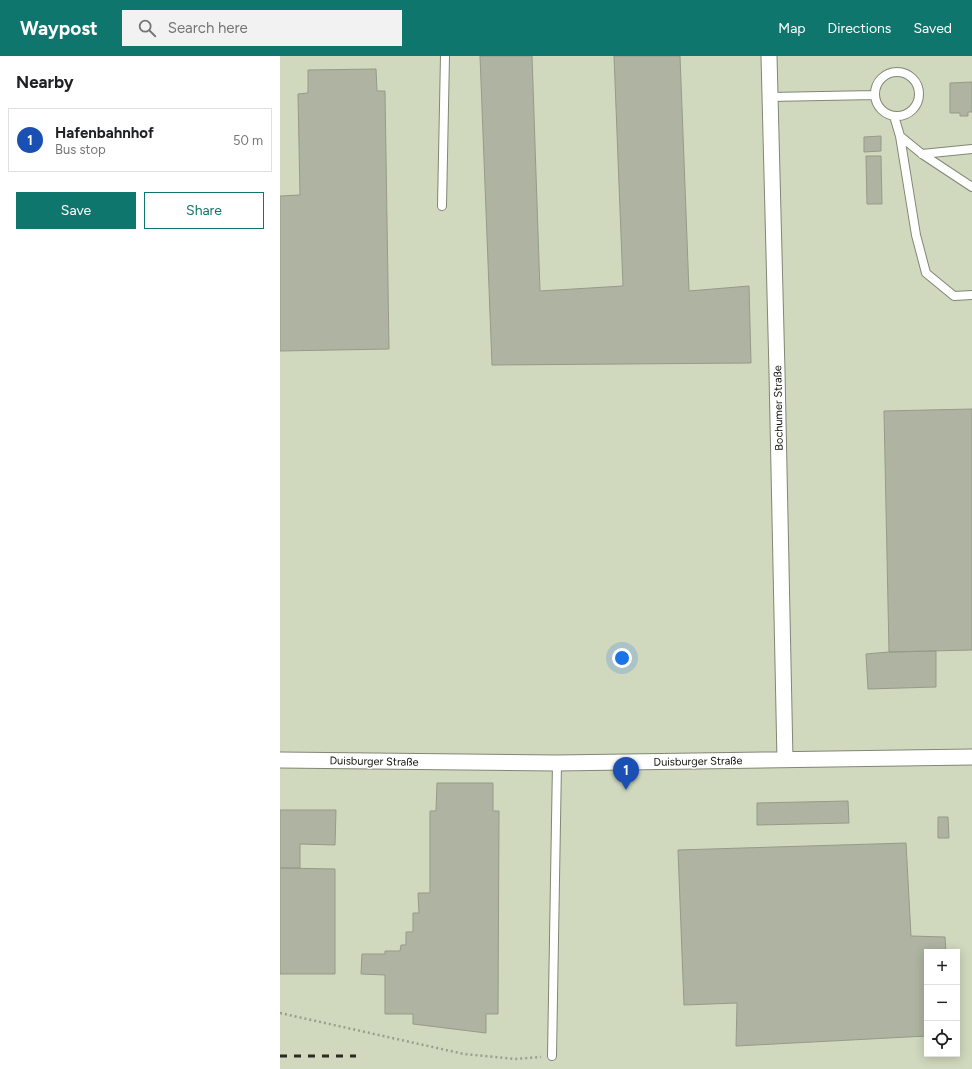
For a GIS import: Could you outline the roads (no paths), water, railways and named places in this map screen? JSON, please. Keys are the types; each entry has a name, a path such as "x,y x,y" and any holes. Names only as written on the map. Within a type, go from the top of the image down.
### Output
{"street":[{"name":"Bochumer Straße","path":"769,56 785,760"},
{"name":"Duisburger Straße","path":"280,760 557,763 972,757"}],"lane":[{"path":"442,206 445,56"},
{"path":"894,72 904,73 913,79 918,88 918,99 913,108 905,115 894,116 884,112 877,105 875,94 877,84 884,76 894,72"},
{"path":"770,97 875,94"},
{"path":"894,116 900,136 916,235 926,273 954,296 972,295"},
{"path":"900,136 922,154 972,187"},
{"path":"922,154 972,149"},
{"path":"552,1056 557,763"}],"railway":[{"path":"280,1056 356,1056"}],"place":[{"name":"Hafenbahnhof","path":"626,790"}]}
